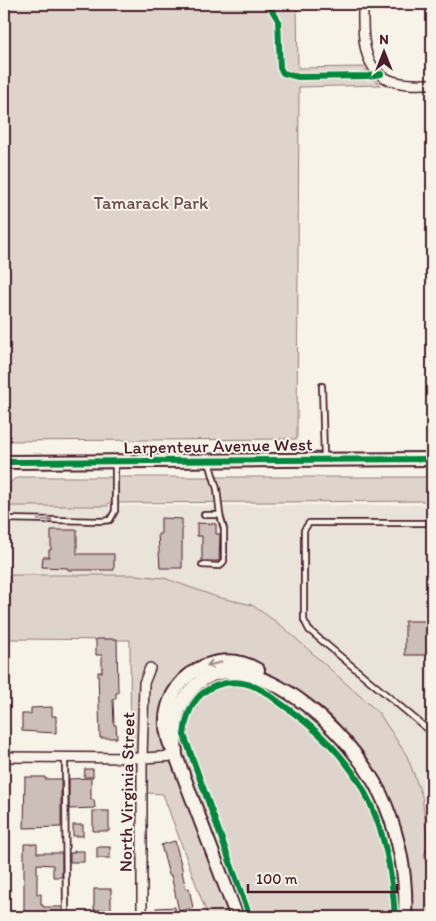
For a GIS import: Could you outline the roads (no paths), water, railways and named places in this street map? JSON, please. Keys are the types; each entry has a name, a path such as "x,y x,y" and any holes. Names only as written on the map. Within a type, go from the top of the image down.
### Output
{"street":[{"path":"363,4 363,39 368,58 373,67 389,80 409,84 432,84"},
{"name":"Larpenteur Avenue West","path":"4,462 432,459"},
{"name":"North Virginia Street","path":"142,917 144,684 150,668"},
{"path":"237,917 176,756 174,723 185,696 203,679 233,671 246,673 273,683 305,705 334,730 351,749 386,805 398,842 407,913"},
{"path":"4,757 142,758 176,756"}],"lane":[{"path":"322,386 324,460"},
{"path":"202,565 220,566 224,561 224,529 220,515 217,489 208,461"},
{"path":"4,518 107,521 113,517 115,511 115,462"},
{"path":"204,515 220,515"},
{"path":"432,523 309,523 304,530 304,620 309,630 432,733"},
{"path":"64,758 66,915"}],"park label":[{"name":"Tamarack Park","path":"151,203"}]}
